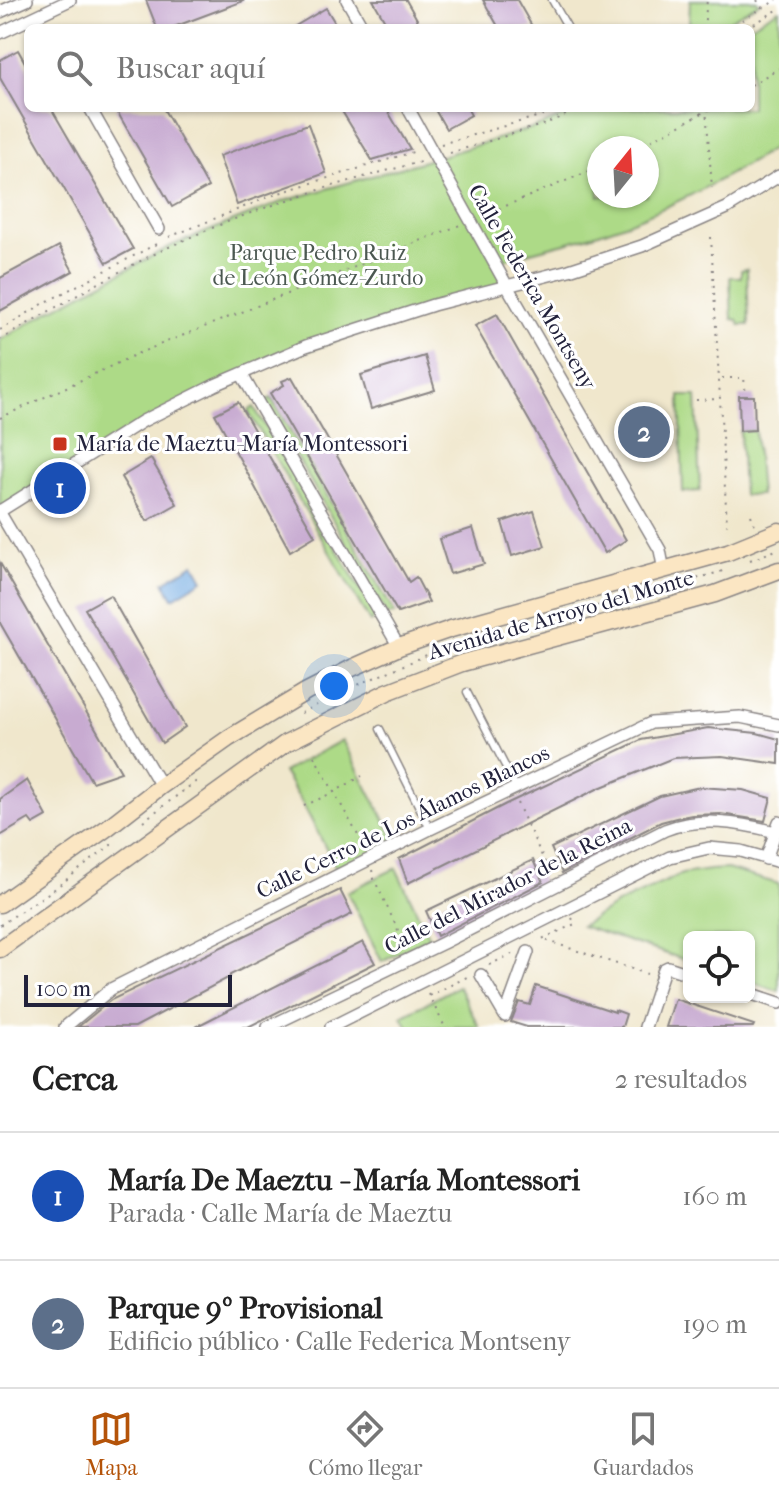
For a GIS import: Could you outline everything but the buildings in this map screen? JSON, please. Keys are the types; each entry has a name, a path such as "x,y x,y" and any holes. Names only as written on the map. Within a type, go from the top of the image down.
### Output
{"street":[{"path":"0,12 27,0"},
{"path":"0,33 70,0"},
{"path":"347,0 361,24"},
{"path":"38,15 43,24"},
{"path":"92,112 159,229"},
{"name":"Calle Federica Montseny","path":"410,112 660,550 664,571"},
{"path":"161,786 0,512 143,421 215,385 306,346 433,305 569,270 642,246 727,208 779,176"},
{"path":"242,375 399,647"},
{"name":"Avenida de Arroyo del Monte","path":"0,904 229,738 307,691 399,647 451,629 728,552 779,531"},
{"name":"Avenida de Arroyo del Monte","path":"0,949 286,743 387,692 462,663 715,594 779,570"},
{"name":"Calle Cerro de Los Álamos Blancos","path":"65,1027 111,989 430,829 651,723 740,717 779,725"},
{"name":"Calle del Mirador de la Reina","path":"268,1027 680,824 740,823 778,827"},
{"path":"766,859 778,827"},
{"name":"Calle del Mirador de la Reina","path":"331,1027 670,857 709,848 741,851 779,862"},
{"path":"481,975 505,1016 528,952"},
{"path":"645,1027 664,969 668,967 683,972"},
{"path":"755,995 779,1003"}],"lane":[{"path":"552,0 566,24"},
{"path":"467,692 514,790"},
{"path":"380,729 430,829"}],"path":[{"path":"704,24 707,0"},
{"path":"757,0 762,9"},
{"path":"735,24 777,0"},
{"path":"754,24 779,9"},
{"path":"755,83 779,68"},
{"path":"0,340 171,246 284,201 550,112"},
{"path":"0,330 46,302 166,239 279,193 545,124 572,112"},
{"path":"659,136 702,112"},
{"path":"706,112 712,188"},
{"path":"0,418 139,353 587,172"},
{"path":"711,237 727,525"},
{"path":"720,378 744,378 746,396"},
{"path":"696,400 721,399"},
{"path":"314,756 363,845"},
{"path":"304,806 362,776"},
{"path":"514,790 556,886"},
{"path":"374,879 407,949"},
{"path":"567,908 575,924 542,939 660,979"},
{"path":"422,981 445,1027"}],"green space":[{"path":"690,0 757,0 759,3 723,24 689,24"},
{"name":"Parque Pedro Ruiz de León Gómez-Zurdo","path":"779,9 779,145 713,184 645,216 584,238 495,263 507,286 433,305 215,385 0,511 0,340 171,246 284,201 545,124 572,112 755,112 754,24"},
{"path":"747,269 749,325 740,325 738,320 732,319 730,277 741,277 741,270"},
{"path":"680,396 696,396 700,491 683,492"},
{"path":"271,398 395,614 387,615 265,401"},
{"path":"254,407 377,618 370,622 248,411"},
{"path":"755,430 760,495 743,495 740,431"},
{"path":"342,740 399,847 339,874 283,772"},
{"path":"396,868 429,937 382,962 347,892"},
{"path":"727,869 779,884 779,991 755,983 755,931 683,931 683,959 581,926 619,903 682,874"},
{"path":"458,986 479,1027 408,1027 402,1016"}],"water":[{"path":"194,564 203,580 173,598 164,582"}],"place":[{"name":"Parque 9º Provisional","path":"644,432"},
{"name":"María de Maeztu-María Montessori","path":"60,444"},
{"name":"María De Maeztu - María Montessori","path":"60,488"}]}
